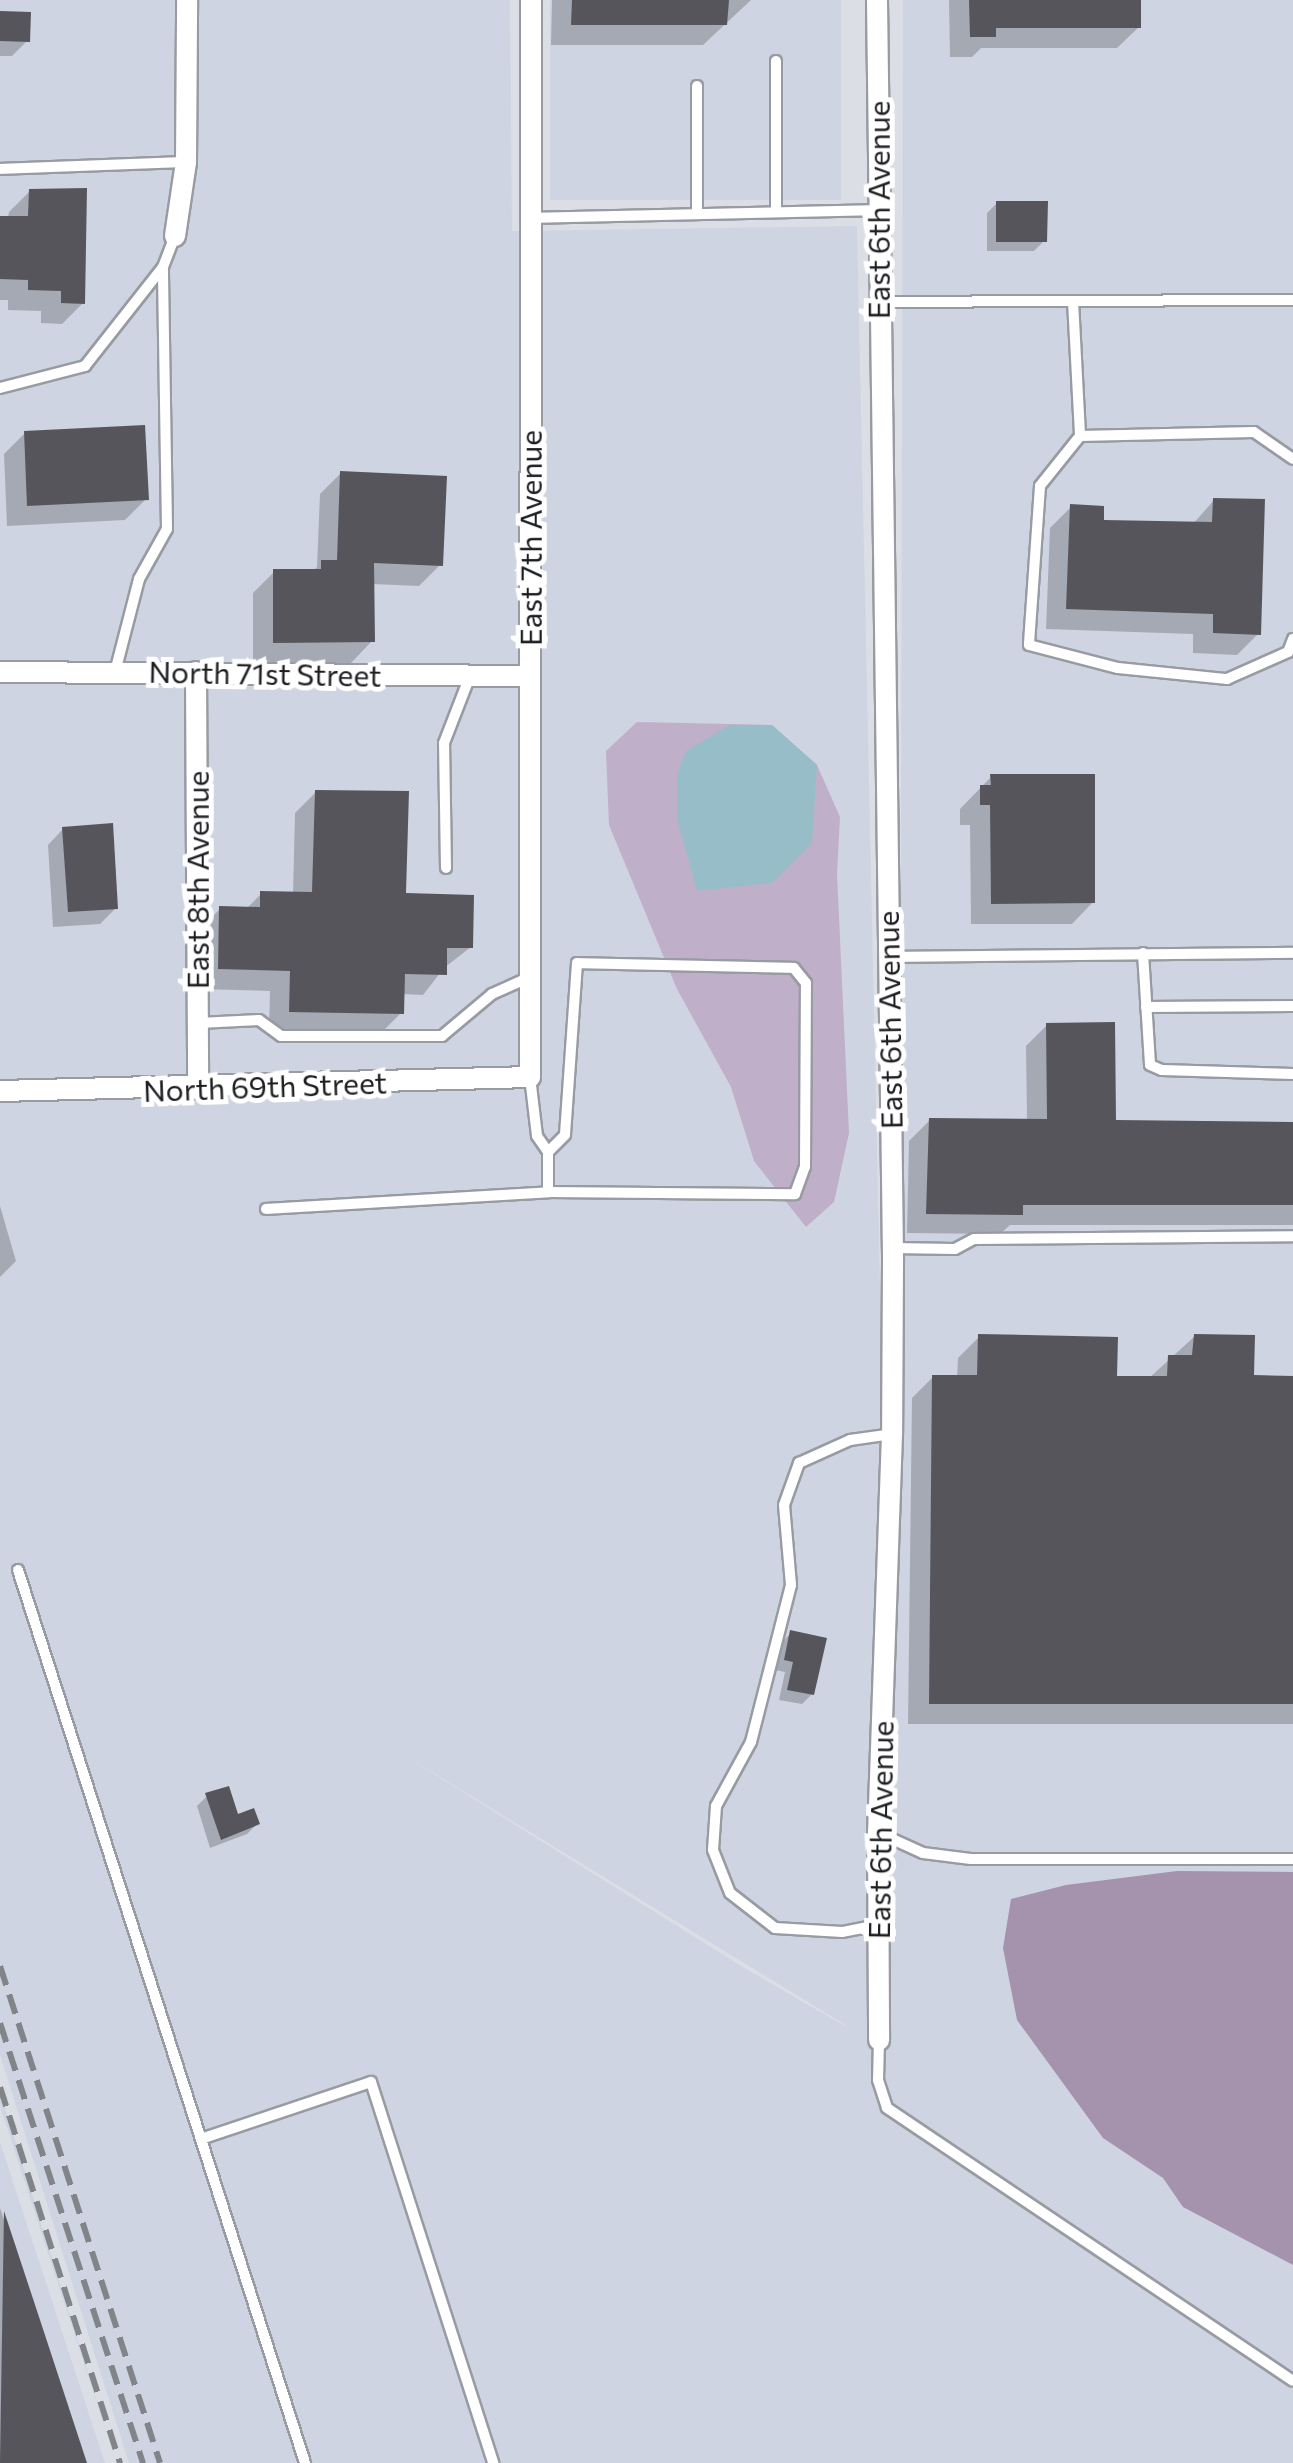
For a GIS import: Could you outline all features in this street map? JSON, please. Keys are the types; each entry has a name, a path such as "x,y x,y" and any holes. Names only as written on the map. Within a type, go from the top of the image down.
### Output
{"street":[{"path":"175,236 186,162 187,0"},
{"name":"East 7th Avenue","path":"530,1077 531,0"},
{"name":"East 6th Avenue","path":"877,0 892,1248 892,1434 878,1832 879,2040"},
{"name":"North 71st Street","path":"0,672 530,676"},
{"name":"East 8th Avenue","path":"196,672 198,1089"},
{"name":"North 69th Street","path":"0,1091 198,1089 530,1077"}],"lane":[{"path":"776,61 776,212"},
{"path":"697,86 697,214"},
{"path":"0,169 186,162"},
{"path":"531,218 877,210"},
{"path":"0,388 85,366 162,268 175,236"},
{"path":"115,672 139,579 167,530 162,268"},
{"path":"878,302 1293,300"},
{"path":"1073,301 1080,436 1040,486 1029,646 1118,668 1226,679 1288,652 1293,639"},
{"path":"1080,436 1254,432 1293,459"},
{"path":"446,868 444,743 470,676"},
{"path":"1143,953 1146,1052 1150,1065 1162,1070 1293,1074"},
{"path":"888,957 1293,953"},
{"path":"266,1209 548,1192 795,1194 804,1168 806,983 794,968 577,963 565,1135 548,1152"},
{"path":"198,1023 259,1020 281,1036 442,1036 492,994 530,977"},
{"path":"1146,1007 1293,1006"},
{"path":"530,1077 538,1136 548,1152 548,1192"},
{"path":"892,1248 955,1249 974,1239 1293,1236"},
{"path":"878,1925 842,1932 775,1928 730,1893 714,1850 716,1806 751,1742 790,1585 784,1504 799,1463 850,1440 892,1434"},
{"path":"18,1570 304,2463"},
{"path":"878,1832 923,1853 971,1859 1293,1859"},
{"path":"879,2040 878,2080 887,2108 1293,2381"},
{"path":"200,2138 371,2082 492,2463"}],"shaded area":[{"path":"0,0 510,0 512,231 857,226 891,1795 900,1230 903,0 1293,0 1293,2463 129,2463 0,2055","holes":["391,1747 847,2026 746,1969"]},
{"path":"550,0 841,0 841,200 550,200"},
{"path":"637,722 772,725 817,765 840,817 837,874 849,1133 834,1202 806,1227 754,1161 731,1087 677,989 609,825 606,751"},
{"path":"1177,1871 1293,1872 1293,2265 1183,2207 1163,2178 1103,2138 1017,2020 1003,1948 1011,1899 1066,1885"},
{"path":"0,2092 109,2440 0,2106"},
{"path":"0,2142 105,2463 0,2463"}],"water":[{"path":"729,725 772,725 817,765 812,843 772,883 697,891 677,819 677,774 686,751"}],"building":[{"path":"572,0 729,0 727,25 571,25"},
{"path":"969,0 1141,0 1141,28 996,28 996,37 970,37"},
{"path":"0,11 31,12 30,42 0,41"},
{"path":"87,188 85,304 61,303 61,291 28,290 28,280 0,279 0,216 28,216 29,189"},
{"path":"996,201 1048,201 1047,242 996,242"},
{"path":"145,425 149,500 27,506 24,431"},
{"path":"340,471 447,476 443,566 374,563 375,642 273,643 273,569 321,569 321,560 337,560"},
{"path":"1213,498 1265,499 1261,635 1213,633 1213,614 1066,609 1070,504 1104,506 1104,520 1212,522"},
{"path":"990,774 1095,774 1095,903 991,904 990,805 980,805 980,785 991,785"},
{"path":"315,790 409,791 406,893 474,895 473,948 447,948 447,975 405,974 404,1014 289,1012 290,971 218,969 219,906 260,907 260,891 312,892"},
{"path":"113,823 118,909 68,912 62,827"},
{"path":"1115,1022 1116,1120 1293,1122 1293,1205 1023,1205 1023,1215 926,1214 929,1118 1047,1119 1046,1023"},
{"path":"978,1334 1118,1337 1117,1376 1167,1376 1168,1355 1192,1355 1194,1334 1255,1335 1254,1375 1293,1376 1293,1704 929,1704 932,1375 977,1375"},
{"path":"790,1630 827,1638 814,1695 787,1690 793,1662 784,1660"},
{"path":"229,1786 238,1814 254,1808 260,1824 221,1840 205,1793"},
{"path":"4,2211 42,2326 87,2463 0,2463"}],"railway":[{"path":"0,1966 160,2463"},
{"path":"0,2023 143,2463"},
{"path":"0,2087 120,2463"}]}
